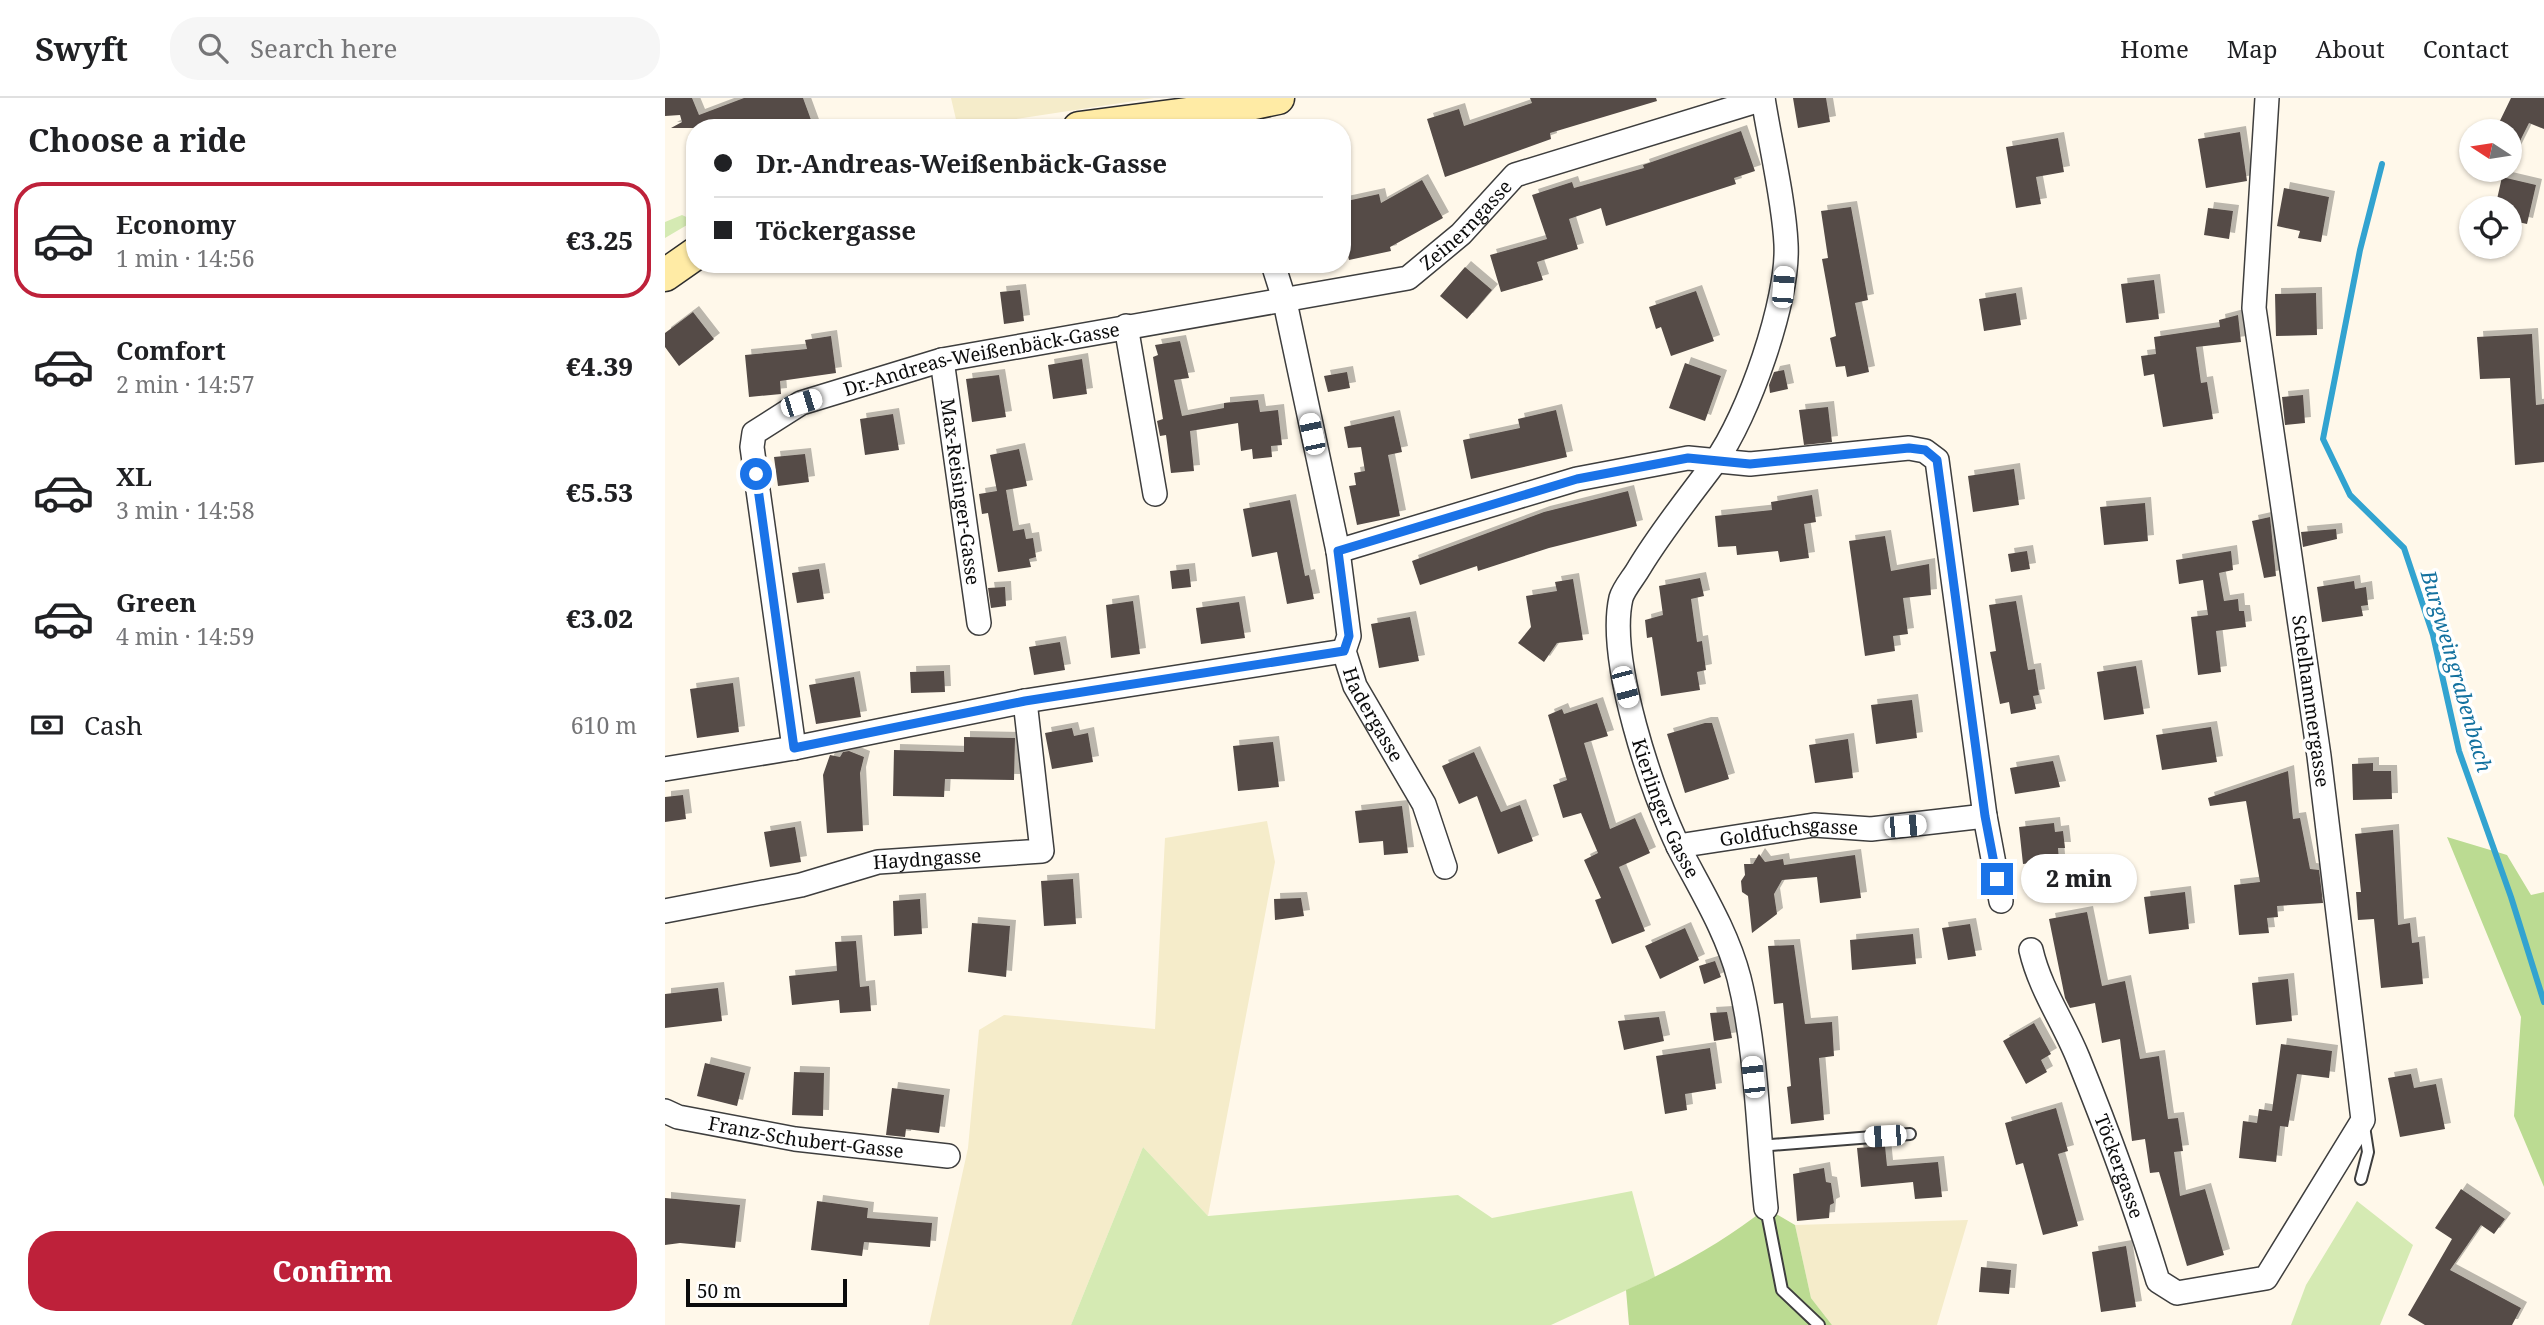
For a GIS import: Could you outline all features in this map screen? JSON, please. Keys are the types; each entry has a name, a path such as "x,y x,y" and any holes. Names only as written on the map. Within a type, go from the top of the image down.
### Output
{"main road":[{"path":"1229,119 1278,98"},
{"path":"665,275 686,260"}],"street":[{"name":"Schelhammergasse","path":"2267,98 2254,308 2319,756 2363,1120"},
{"name":"Zeinerngasse","path":"1285,302 1408,278 1461,234 1515,175 1763,99"},
{"name":"Kierlinger Gasse","path":"1763,99 1786,245 1783,287 1750,399 1717,459 1665,525 1621,597 1621,639 1625,687 1645,762 1678,846 1717,919 1739,978 1748,1032 1766,1208"},
{"name":"Hadergasse","path":"1276,273 1285,302 1338,551 1349,636 1344,651 1355,686 1425,804 1445,867"},
{"name":"Dr.-Andreas-Weißenbäck-Gasse","path":"794,748 752,447 754,433 801,403 942,360 1126,326 1285,302"},
{"path":"1126,326 1155,494"},
{"name":"Max-Reisinger-Gasse","path":"942,360 979,623"},
{"path":"1338,551 1577,479 1688,458 1750,464 1909,448 1925,450 1937,460 1985,816 2001,901"},
{"path":"665,769 794,748 1025,701 1344,651"},
{"name":"Haydngasse","path":"665,911 801,885 878,862 1042,851 1025,701"},
{"name":"Goldfuchsgasse","path":"1678,846 1814,825 1871,829 1985,816"},
{"name":"Töckergasse","path":"2031,950 2037,978 2077,1054 2130,1189 2158,1281 2177,1293 2266,1278 2363,1120"},
{"name":"Franz-Schubert-Gasse","path":"665,1111 678,1117 795,1139 948,1156"}],"lane":[{"path":"2361,1179 2368,1152 2363,1120"},
{"path":"1759,1146 1910,1134"},
{"name":"Kierlinger Gasse","path":"1766,1208 1782,1290 1819,1325"}],"shaded area":[{"path":"951,98 1154,98 1017,119 956,119"},
{"path":"1267,821 1275,862 1208,1216 1143,1147 1071,1325 929,1325 968,1148 979,1030 1004,1015 1155,1029 1165,838"},
{"path":"1968,1220 1937,1325 1832,1325 1811,1298 1795,1225"}],"green space":[{"path":"682,215 686,217 686,226 665,238 665,222"},
{"path":"2447,837 2507,855 2531,895 2544,892 2544,1187 2514,1116 2521,1017"},
{"path":"1143,1147 1208,1216 1458,1195 1492,1218 1632,1191 1655,1277 1551,1325 1071,1325"},
{"path":"2357,1201 2413,1245 2380,1325 2291,1325 2306,1285"},
{"path":"1766,1208 1795,1225 1811,1298 1832,1325 1629,1325 1626,1290 1698,1254"}],"building":[{"path":"665,98 692,98 699,115 744,98 803,98 811,119 686,119 686,128 671,128 682,122 680,115 665,116"},
{"path":"1530,98 1656,98 1657,101 1550,133 1551,139 1445,177 1427,119 1459,109 1464,126 1532,103"},
{"path":"1793,98 1826,98 1830,122 1798,128"},
{"path":"2511,98 2544,98 2544,129 2529,123 2522,137 2522,119 2501,119"},
{"path":"1741,131 1755,171 1734,178 1736,184 1606,226 1601,208 1569,219 1578,249 1537,262 1543,280 1501,292 1490,255 1547,239 1532,195 1572,182 1574,188 1644,168 1643,165"},
{"path":"2240,132 2247,181 2206,188 2198,139"},
{"path":"2058,138 2064,172 2036,177 2041,204 2016,208 2006,147"},
{"path":"1422,180 1443,218 1390,247 1391,251 1351,260 1351,200 1379,194 1381,203"},
{"path":"2501,182 2536,185 2527,224 2522,223 2522,196 2498,196"},
{"path":"2284,188 2329,197 2321,242 2298,238 2300,231 2277,226"},
{"path":"1851,207 1868,300 1855,303 1869,372 1847,377 1845,366 1836,367 1830,338 1836,336 1822,259 1828,258 1821,211"},
{"path":"2208,208 2233,211 2229,239 2204,235"},
{"path":"1465,267 1492,290 1467,319 1440,296"},
{"path":"2154,280 2159,319 2126,323 2121,284"},
{"path":"1020,290 1024,321 1004,324 1000,292"},
{"path":"1696,291 1714,341 1671,356 1661,327 1656,329 1649,307"},
{"path":"2016,293 2021,325 1984,331 1979,299"},
{"path":"2316,293 2317,335 2276,336 2275,294"},
{"path":"693,312 714,339 679,366 665,347 665,333"},
{"path":"2238,315 2241,342 2196,347 2201,383 2207,382 2213,419 2163,427 2154,374 2144,376 2141,356 2156,354 2154,337 2220,327 2219,320"},
{"path":"2532,334 2536,405 2544,404 2544,462 2515,465 2510,378 2480,379 2477,337"},
{"path":"831,336 836,373 780,381 781,394 749,397 745,355 807,349 805,340"},
{"path":"1180,341 1189,378 1174,380 1182,416 1224,408 1224,403 1258,400 1260,412 1278,410 1282,445 1271,446 1272,457 1253,459 1252,449 1241,451 1238,423 1190,431 1194,471 1171,473 1166,435 1160,436 1157,421 1163,419 1153,357 1158,355 1155,345"},
{"path":"1082,359 1087,394 1053,399 1048,365"},
{"path":"1685,363 1721,376 1705,421 1669,408"},
{"path":"1784,370 1788,389 1770,393 1769,385 1774,372"},
{"path":"1347,372 1350,388 1328,392 1324,376"},
{"path":"999,375 1006,417 972,422 966,379"},
{"path":"2303,395 2305,423 2285,425 2282,397"},
{"path":"1828,407 1832,442 1804,445 1799,410"},
{"path":"1556,410 1567,457 1471,479 1463,440 1520,428 1518,419"},
{"path":"893,414 899,450 865,455 860,419"},
{"path":"1394,416 1402,452 1388,455 1400,516 1357,525 1349,486 1356,485 1354,473 1365,471 1361,447 1348,448 1344,427"},
{"path":"1019,449 1027,486 1006,490 1013,531 1024,529 1026,539 1033,538 1036,557 1029,559 1031,567 998,572 988,513 982,514 979,494 997,491 990,455"},
{"path":"805,454 809,482 778,486 774,457"},
{"path":"2014,469 2019,505 1973,512 1968,476"},
{"path":"1628,491 1637,526 1549,548 1478,571 1477,566 1420,585 1412,561 1544,512"},
{"path":"1812,495 1816,522 1804,524 1809,558 1780,562 1778,551 1737,555 1736,546 1718,547 1715,516 1772,510 1771,502"},
{"path":"1290,500 1305,576 1309,575 1314,599 1287,604 1277,552 1252,557 1243,509"},
{"path":"2145,503 2148,541 2104,545 2100,507"},
{"path":"2270,517 2276,576 2264,578 2252,521"},
{"path":"2336,529 2337,539 2303,547 2301,532"},
{"path":"1885,536 1891,571 1929,564 1931,595 1903,598 1908,634 1893,636 1895,651 1865,656 1849,541"},
{"path":"2027,551 2030,569 2011,572 2008,554"},
{"path":"2231,551 2233,570 2219,573 2224,601 2238,599 2239,611 2244,611 2246,627 2216,631 2221,672 2198,675 2191,617 2208,615 2203,580 2179,584 2176,560"},
{"path":"819,569 824,599 797,603 792,573"},
{"path":"1189,569 1191,587 1172,589 1170,571"},
{"path":"1700,578 1704,596 1691,599 1697,642 1702,641 1706,670 1697,672 1700,690 1661,696 1652,637 1647,638 1645,620 1663,615 1659,586"},
{"path":"1573,579 1583,640 1557,643 1544,662 1518,643 1531,627 1526,596 1557,591 1555,582"},
{"path":"2354,581 2355,589 2366,587 2368,605 2361,606 2363,616 2322,622 2317,587"},
{"path":"1005,587 1006,606 991,608 988,588"},
{"path":"1133,601 1140,654 1111,658 1106,605"},
{"path":"2016,601 2028,670 2035,669 2039,695 2033,696 2036,709 2011,714 2009,702 2000,704 1990,652 1996,651 1989,605"},
{"path":"1239,602 1245,638 1201,644 1196,608"},
{"path":"1410,617 1419,661 1379,668 1371,624"},
{"path":"1060,642 1065,670 1034,675 1029,647"},
{"path":"2136,666 2144,714 2104,720 2097,672"},
{"path":"944,671 945,692 911,693 910,672"},
{"path":"854,677 861,717 816,724 809,685"},
{"path":"733,683 739,732 697,738 690,689"},
{"path":"1912,700 1917,738 1876,744 1871,705"},
{"path":"1597,703 1608,736 1584,743 1610,829 1635,818 1650,853 1619,867 1645,931 1612,944 1595,900 1601,898 1584,860 1598,853 1581,813 1563,818 1553,785 1567,780 1548,715 1562,709 1564,714"},
{"path":"1712,723 1729,779 1685,793 1667,734"},
{"path":"2211,727 2217,762 2162,770 2156,735"},
{"path":"1072,728 1074,736 1088,733 1093,762 1052,769 1045,733"},
{"path":"964,737 1015,738 1014,780 945,779 944,797 893,796 894,750 964,752"},
{"path":"1848,739 1853,778 1815,783 1809,745"},
{"path":"1273,742 1279,787 1238,791 1233,746"},
{"path":"849,751 864,757 860,773 863,831 827,833 823,775 830,755 840,757 843,752"},
{"path":"1474,752 1501,812 1520,805 1533,841 1498,854 1477,796 1459,804 1442,766"},
{"path":"2053,761 2060,787 2015,794 2010,768"},
{"path":"2373,763 2373,771 2391,771 2392,799 2353,800 2352,764"},
{"path":"2288,771 2293,819 2300,818 2310,869 2319,870 2323,903 2277,906 2278,917 2267,918 2269,933 2239,935 2234,885 2260,882 2246,801 2210,806 2208,798"},
{"path":"683,795 686,819 665,822 665,797"},
{"path":"1402,806 1408,853 1384,855 1383,841 1359,843 1355,811"},
{"path":"2054,823 2055,832 2063,831 2065,848 2058,848 2059,860 2023,864 2019,827"},
{"path":"795,827 801,862 770,867 764,832"},
{"path":"2393,830 2398,925 2410,923 2412,943 2419,942 2423,984 2381,988 2374,919 2358,920 2356,892 2361,892 2355,834"},
{"path":"1759,854 1765,862 1783,859 1784,865 1855,855 1861,898 1820,903 1817,877 1782,880 1774,894 1777,914 1752,933 1748,896 1742,892 1741,881 1745,875 1744,864 1753,864"},
{"path":"1073,879 1076,924 1044,926 1041,881"},
{"path":"2185,892 2189,929 2149,934 2144,897"},
{"path":"1301,898 1304,916 1275,920 1274,899"},
{"path":"920,899 922,934 894,936 893,901"},
{"path":"2087,912 2102,986 2125,981 2140,1059 2159,1056 2168,1119 2178,1118 2183,1151 2174,1152 2180,1196 2205,1189 2224,1255 2187,1266 2159,1172 2150,1173 2145,1139 2132,1141 2120,1039 2102,1043 2095,1003 2070,1008 2065,998 2049,919"},
{"path":"972,923 1010,926 1006,977 968,972"},
{"path":"1970,924 1976,956 1948,960 1942,928"},
{"path":"1685,928 1699,960 1660,979 1645,946"},
{"path":"1913,934 1916,964 1852,970 1850,940"},
{"path":"856,941 860,987 869,986 871,1011 840,1013 839,1000 792,1005 789,976 837,971 835,942"},
{"path":"1794,945 1805,1024 1832,1022 1834,1056 1819,1058 1824,1120 1791,1124 1787,1087 1791,1086 1783,1003 1774,1004 1768,946"},
{"path":"1715,961 1721,977 1704,984 1699,966"},
{"path":"2288,979 2292,1021 2256,1025 2252,983"},
{"path":"718,988 722,1021 665,1028 665,994"},
{"path":"1727,1012 1732,1038 1714,1041 1710,1013"},
{"path":"1659,1017 1664,1041 1624,1050 1618,1021"},
{"path":"2034,1023 2051,1054 2041,1060 2047,1072 2026,1084 2003,1041"},
{"path":"2281,1044 2332,1051 2329,1078 2297,1074 2288,1127 2280,1126 2276,1162 2239,1158 2243,1121 2257,1123 2259,1109 2272,1111"},
{"path":"1710,1048 1716,1089 1685,1094 1687,1110 1665,1114 1656,1056"},
{"path":"705,1063 745,1073 737,1106 697,1096"},
{"path":"794,1072 824,1073 823,1116 792,1115"},
{"path":"2411,1074 2414,1088 2436,1084 2445,1129 2400,1137 2388,1078"},
{"path":"892,1088 944,1095 939,1133 906,1129 905,1137 886,1135"},
{"path":"2056,1108 2068,1151 2058,1154 2078,1226 2043,1235 2023,1163 2016,1165 2005,1123"},
{"path":"1885,1146 1887,1166 1938,1162 1942,1197 1915,1199 1913,1182 1861,1187 1857,1148"},
{"path":"1824,1168 1826,1182 1831,1183 1834,1203 1830,1205 1829,1218 1797,1221 1793,1174"},
{"path":"2461,1189 2505,1219 2494,1234 2481,1225 2450,1270 2521,1308 2512,1325 2425,1325 2408,1315 2452,1239 2435,1228"},
{"path":"665,1198 740,1205 735,1248 680,1243 665,1245"},
{"path":"817,1201 868,1208 867,1218 932,1223 930,1247 864,1242 862,1256 811,1250"},
{"path":"2126,1246 2136,1307 2101,1312 2092,1252"},
{"path":"1981,1267 2011,1270 2009,1294 1979,1292"}],"waterway":[{"name":"Burgweingrabenbach","path":"2382,164 2360,250 2323,439 2350,495 2404,548 2433,635 2459,751 2511,897 2544,1002"}],"route":[{"path":"756,474 794,748 1025,701 1344,651 1349,636 1338,551 1577,479 1688,458 1750,464 1909,448 1925,450 1937,460 1985,816 1997,879"}]}
